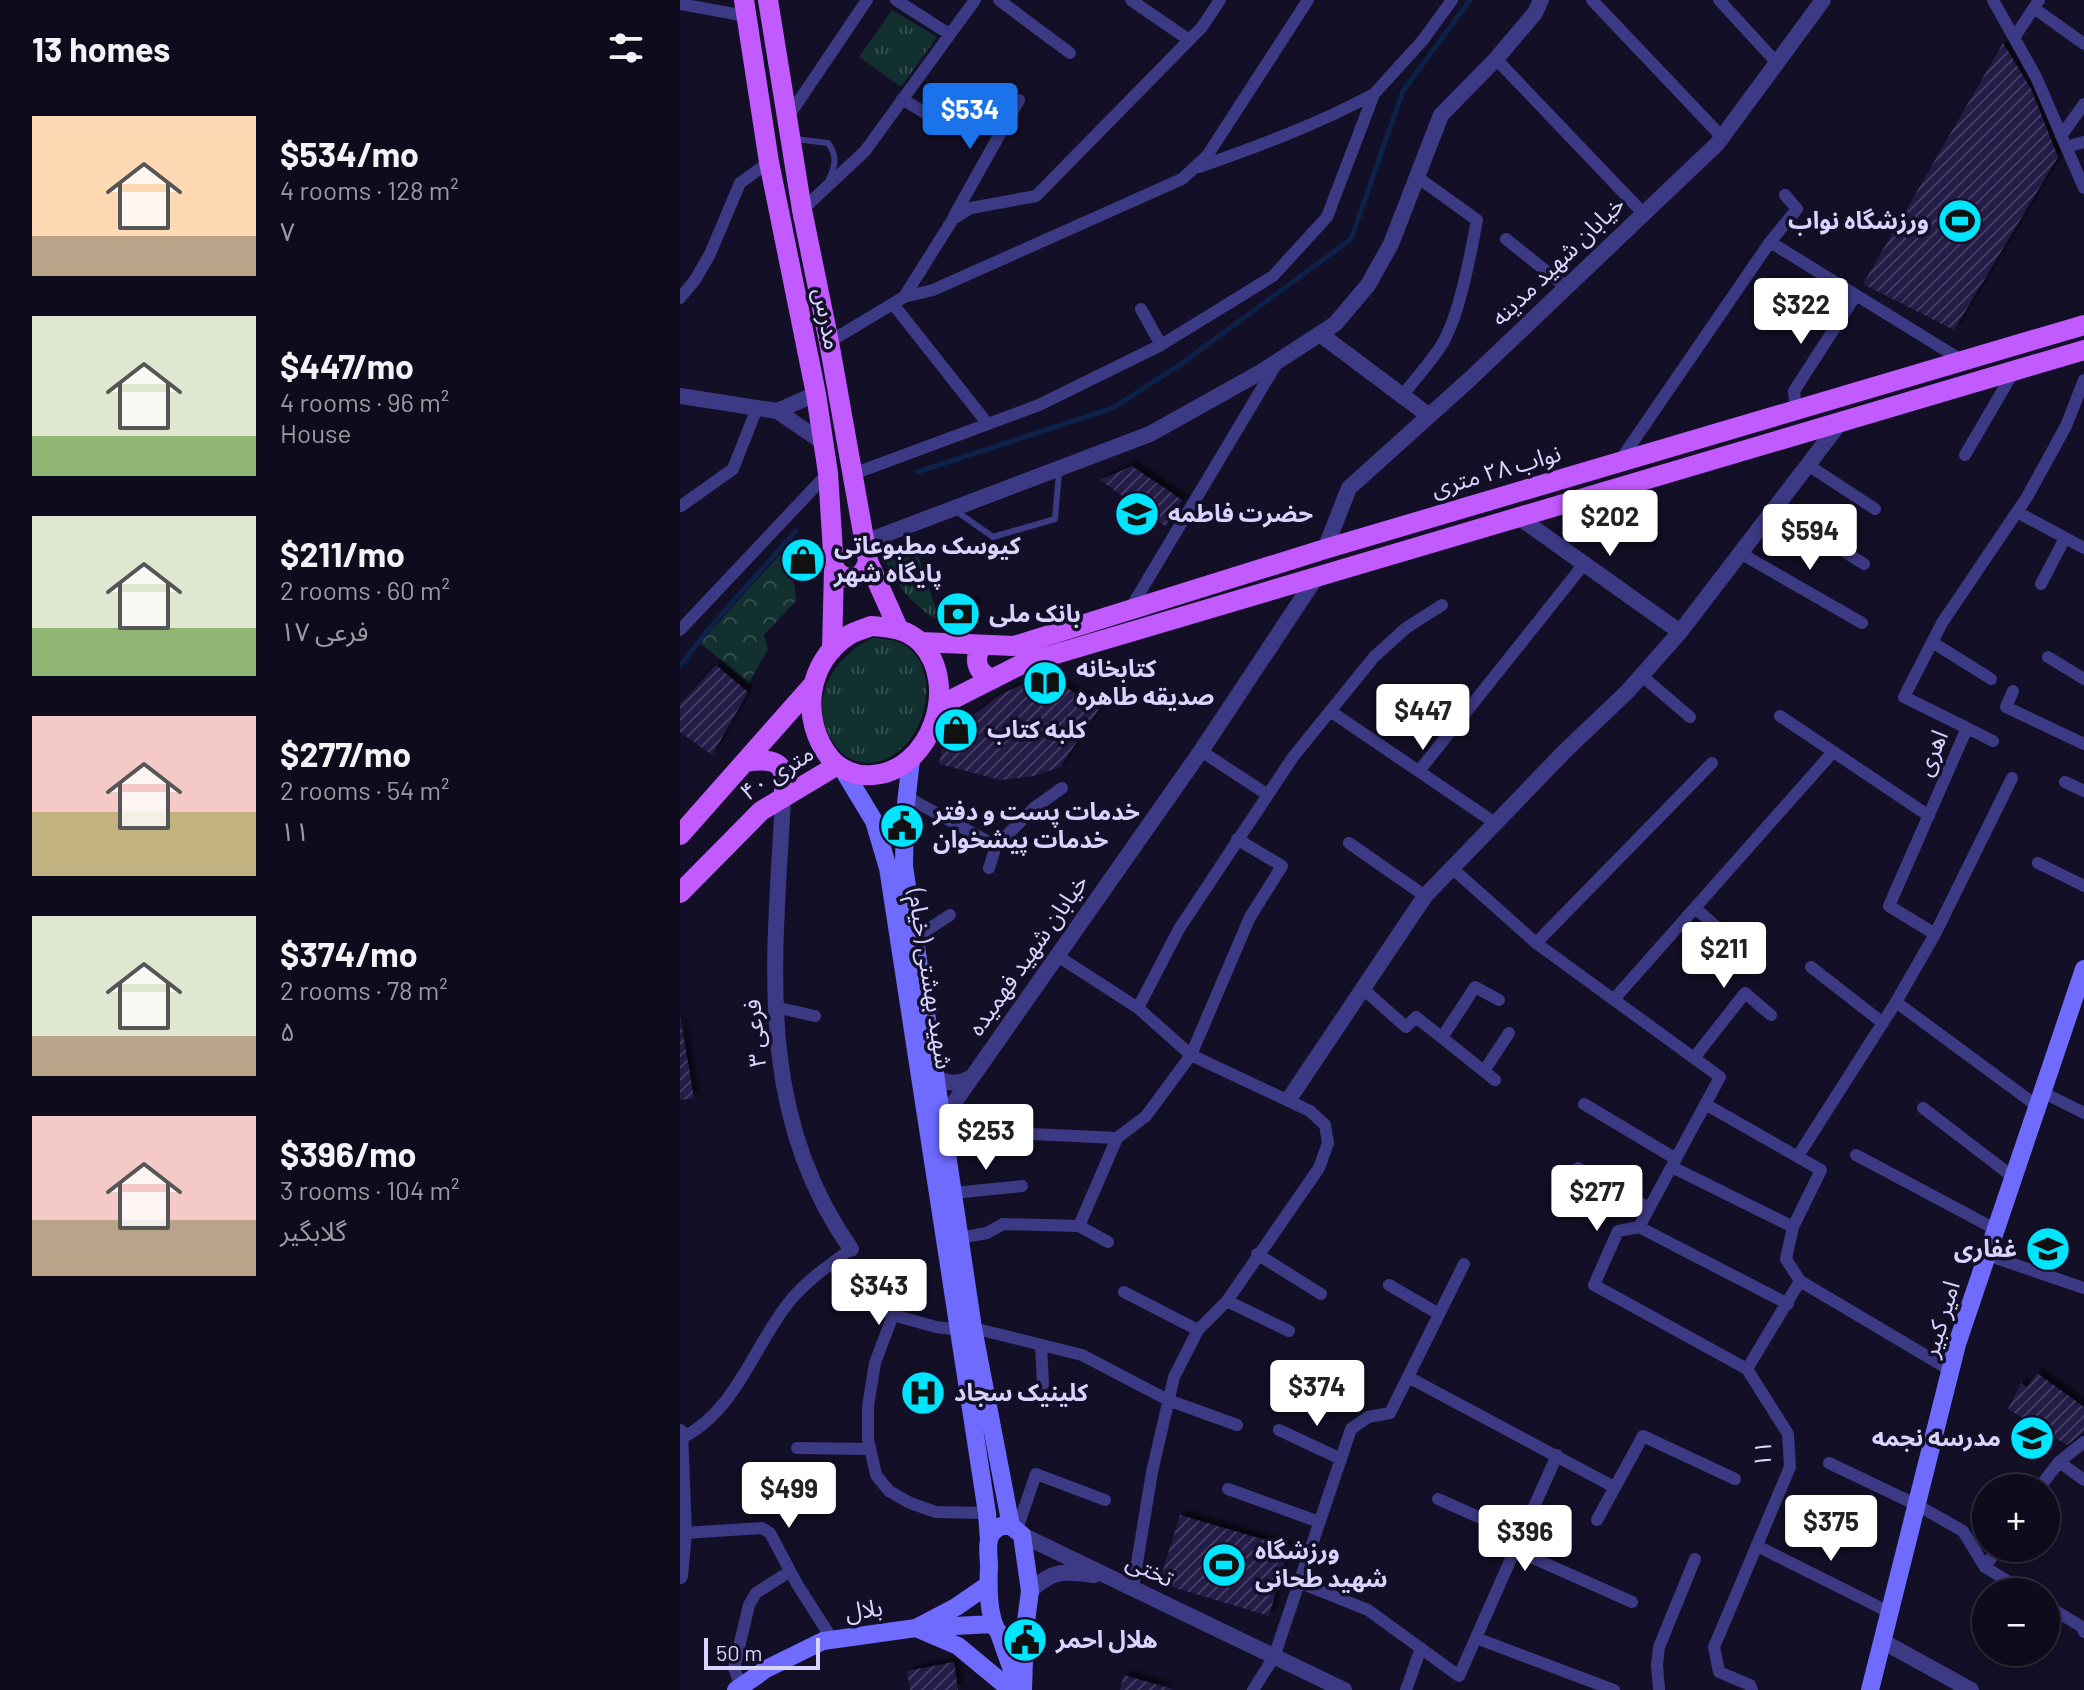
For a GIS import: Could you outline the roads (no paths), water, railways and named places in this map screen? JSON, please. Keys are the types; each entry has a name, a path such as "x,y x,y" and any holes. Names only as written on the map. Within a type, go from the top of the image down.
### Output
{"main road":[{"name":"مدرس","path":"768,0 802,210 866,551 898,628"},
{"name":"مدرس","path":"745,8 769,162 824,443 834,568 832,650"},
{"name":"نواب ۲۸ متری","path":"921,642 1014,646 1325,549 2084,325"},
{"name":"نواب ۲۸ متری","path":"939,706 1022,664 2084,350"},
{"path":"834,568 840,576 849,579 858,577 866,570 866,551"},
{"path":"871,626 898,628 921,642 934,664 939,706 933,726 911,760 888,774 861,776 839,767 821,746 809,706 819,667 848,636 871,626"},
{"path":"982,645 976,656 978,668 993,679"},
{"name":"۴۰ متری","path":"680,835 812,686"},
{"path":"745,762 764,759 776,762 783,769 786,781 783,798"},
{"name":"شهید بهشتی (خیام)","path":"911,760 904,866 959,1238 987,1513 988,1585 996,1628"},
{"name":"۴۰ متری","path":"680,893 761,811 839,767"},
{"name":"شهید بهشتی (خیام)","path":"839,767 874,821 888,868 967,1329 1030,1591 1025,1629"},
{"name":"امیر کبیر","path":"1870,1690 1950,1370 2084,969"},
{"path":"989,1540 993,1531 1001,1526 1017,1530"},
{"path":"916,1628 956,1607 988,1585"},
{"path":"916,1628 958,1646 1011,1690"},
{"name":"بلال","path":"739,1688 766,1669 832,1639 916,1628 996,1628 1008,1637 1017,1636 1025,1629"},
{"path":"996,1628 1021,1690"},
{"path":"1021,1690 1025,1629"}],"street":[{"path":"788,128 867,0"},
{"path":"896,0 949,34"},
{"path":"802,210 865,151 975,0"},
{"path":"999,0 1070,53"},
{"path":"1131,0 1189,40"},
{"path":"953,219 971,208 1036,196 1202,27 1220,0"},
{"path":"829,342 898,300 933,290 1182,179 1207,156 1308,0"},
{"path":"1192,170 1264,144 1374,94 1423,40 1452,0"},
{"path":"866,551 953,509 1150,434 1279,361 1335,324 1368,285 1391,244 1441,115 1496,59 1535,13 1541,0"},
{"path":"1592,0 1722,137"},
{"path":"1719,0 1777,63"},
{"name":"خیابان شهید مدینه","path":"1325,549 1349,488 1722,137 1823,0"},
{"path":"1993,0 2036,77 2084,188"},
{"path":"680,4 745,8"},
{"path":"2014,38 2037,4 2084,44"},
{"path":"1496,59 1643,213"},
{"path":"853,474 1039,405 1161,345 1273,276 1327,217 1374,94"},
{"path":"902,99 952,129"},
{"path":"898,300 953,219 1019,100"},
{"path":"2063,141 2084,104"},
{"path":"2063,141 2084,142"},
{"path":"680,298 710,254 740,183 769,162"},
{"path":"1403,395 1442,345 1452,322 1477,220 1417,177"},
{"path":"1619,462 1770,242 1797,209 1785,195"},
{"path":"1506,239 1566,287"},
{"path":"1770,242 1963,361"},
{"path":"1796,410 1794,391 1856,295"},
{"path":"898,300 987,423"},
{"path":"1141,309 1161,345"},
{"path":"1320,334 1428,415"},
{"path":"1129,610 1279,361"},
{"path":"1965,455 2014,371"},
{"name":"اهری","path":"1935,934 1889,906 1967,728 1904,697 1932,642 2017,512 2066,426 2084,380"},
{"path":"777,411 816,394"},
{"path":"680,396 777,411 824,443"},
{"path":"681,506 733,469 757,408"},
{"path":"1289,1099 1425,896 1642,676 1680,632 1840,423"},
{"path":"1808,465 1875,509"},
{"path":"680,630 828,473"},
{"path":"1775,508 1864,564"},
{"path":"2017,512 2083,547"},
{"path":"1517,516 1680,632"},
{"path":"2041,584 2065,538"},
{"path":"1740,553 1862,623"},
{"path":"1419,771 1584,564"},
{"name":"خیابان شهید فهمیده","path":"943,1125 972,1077 1201,751 1315,579"},
{"path":"1138,1008 1179,929 1293,757 1374,657 1406,628 1442,605"},
{"path":"1932,642 1991,679"},
{"path":"2048,657 2084,679"},
{"path":"1642,676 1690,717"},
{"path":"2013,691 2006,707 2084,744"},
{"path":"1330,711 1495,823"},
{"path":"1780,716 1929,816"},
{"path":"1967,728 1993,741"},
{"path":"1201,751 1268,795"},
{"path":"1615,998 1833,752"},
{"path":"1536,943 1712,763"},
{"path":"1798,1156 1896,1002 1935,934 2012,778"},
{"path":"2065,782 2084,791"},
{"path":"989,868 996,846 1034,808 1062,788"},
{"path":"907,797 996,846"},
{"name":"فرعی ۳","path":"783,798 776,1041 805,1166 828,1216 851,1249"},
{"path":"1079,1226 1117,1138 1146,1116 1191,1055 1250,917 1282,866 1237,839"},
{"path":"1349,843 1425,896"},
{"path":"2038,863 2084,886"},
{"path":"1453,869 1536,943 1720,1077 1639,1227 1788,1304"},
{"path":"1695,908 1735,943"},
{"path":"915,938 950,915"},
{"path":"1056,955 1138,1008 1191,1055 1310,1111 1325,1125 1328,1143 1319,1168 1227,1301 1198,1330 1174,1377 1152,1472 1133,1587"},
{"path":"1811,967 1883,1023"},
{"path":"1443,1036 1475,987 1499,1000"},
{"path":"1362,988 1406,1027 1416,1017 1495,1080"},
{"path":"1694,1058 1745,993 1771,1015"},
{"path":"1896,1002 2039,1099 2084,1113"},
{"path":"775,1007 815,1016"},
{"path":"1484,1071 1509,1033"},
{"path":"936,1077 956,1083 972,1077"},
{"path":"1584,1104 1674,1163 1793,1227"},
{"path":"1705,1104 1821,1170 1793,1227 1786,1259 1800,1281 1950,1370"},
{"path":"1923,1108 2013,1177"},
{"path":"943,1125 1117,1138"},
{"path":"1856,1155 1995,1229"},
{"path":"1578,1168 1649,1208"},
{"path":"953,1193 1022,1186"},
{"path":"959,1238 987,1233 1003,1224 1079,1226 1108,1242"},
{"name":"۱۱","path":"1639,1227 1618,1231 1594,1285 1747,1369 1788,1434 1790,1467 1714,1647 1719,1672 1750,1685 1752,1690"},
{"path":"680,1439 719,1412 787,1304 811,1278 851,1249"},
{"path":"1257,1254 1321,1294"},
{"path":"1987,1255 2084,1288"},
{"path":"832,1263 851,1290 893,1315 936,1327 967,1329 1082,1355 1168,1400 1237,1425"},
{"path":"1253,1690 1274,1657 1351,1429 1368,1417 1390,1413 1464,1264"},
{"path":"1747,1369 1800,1281"},
{"path":"1389,1285 1439,1314"},
{"path":"1124,1292 1198,1330"},
{"path":"1227,1301 1289,1331"},
{"path":"893,1315 875,1363 868,1406 870,1449 876,1475 889,1491 936,1512 987,1513"},
{"path":"1041,1346 1043,1384"},
{"path":"1408,1377 1614,1487"},
{"path":"1279,1430 1341,1459"},
{"path":"680,1432 683,1541 680,1576"},
{"path":"1597,1520 1643,1436 1735,1479"},
{"path":"2050,1474 2059,1462 2084,1442"},
{"path":"797,1448 870,1449"},
{"path":"1298,1582 1368,1610 1459,1676 1557,1455"},
{"path":"2059,1462 2084,1480"},
{"path":"1829,1463 1963,1531 1985,1567 2003,1578"},
{"path":"1017,1530 1036,1474 1105,1500"},
{"path":"1228,1489 1319,1522"},
{"path":"1438,1499 1521,1536"},
{"path":"683,1541 762,1528 770,1533 789,1572 832,1639"},
{"name":"تختی","path":"1017,1530 1274,1657 1312,1683 1344,1690"},
{"path":"1757,1546 1889,1612"},
{"path":"1515,1550 1632,1602"},
{"path":"1659,1690 1659,1647 1695,1559"},
{"path":"1985,1567 1988,1562"},
{"path":"1030,1591 1044,1578 1063,1571 1106,1576"},
{"path":"739,1688 734,1668 749,1605 756,1593 789,1572"},
{"path":"2060,1613 2083,1627"},
{"path":"1476,1638 1614,1690"},
{"path":"1882,1641 1971,1690"},
{"path":"1406,1690 1421,1648"}],"lane":[{"path":"788,128 828,143 833,151 835,168 823,189"},
{"path":"953,509 993,537 1055,519 1060,470"}],"waterway":[{"path":"917,472 1113,408 1181,364 1351,239 1403,91 1470,0"},
{"path":"680,666 796,531"}],"place":[{"name":"ورزشگاه نواب","path":"1960,221"},
{"name":"حضرت فاطمه","path":"1137,514"},
{"name":"کیوسک مطبوعاتی پایگاه شهر","path":"803,560"},
{"name":"بانک ملی","path":"958,614"},
{"name":"کتابخانه صدیقه طاهره","path":"1045,683"},
{"name":"کلبه کتاب","path":"956,730"},
{"name":"خدمات پست و دفتر خدمات پیشخوان","path":"902,826"},
{"name":"غفاری","path":"2048,1249"},
{"name":"کلینیک سجاد","path":"923,1393"},
{"name":"مدرسه نجمه","path":"2032,1438"},
{"name":"ورزشگاه شهید طحانی","path":"1224,1565"},
{"name":"هلال احمر","path":"1025,1640"}]}
